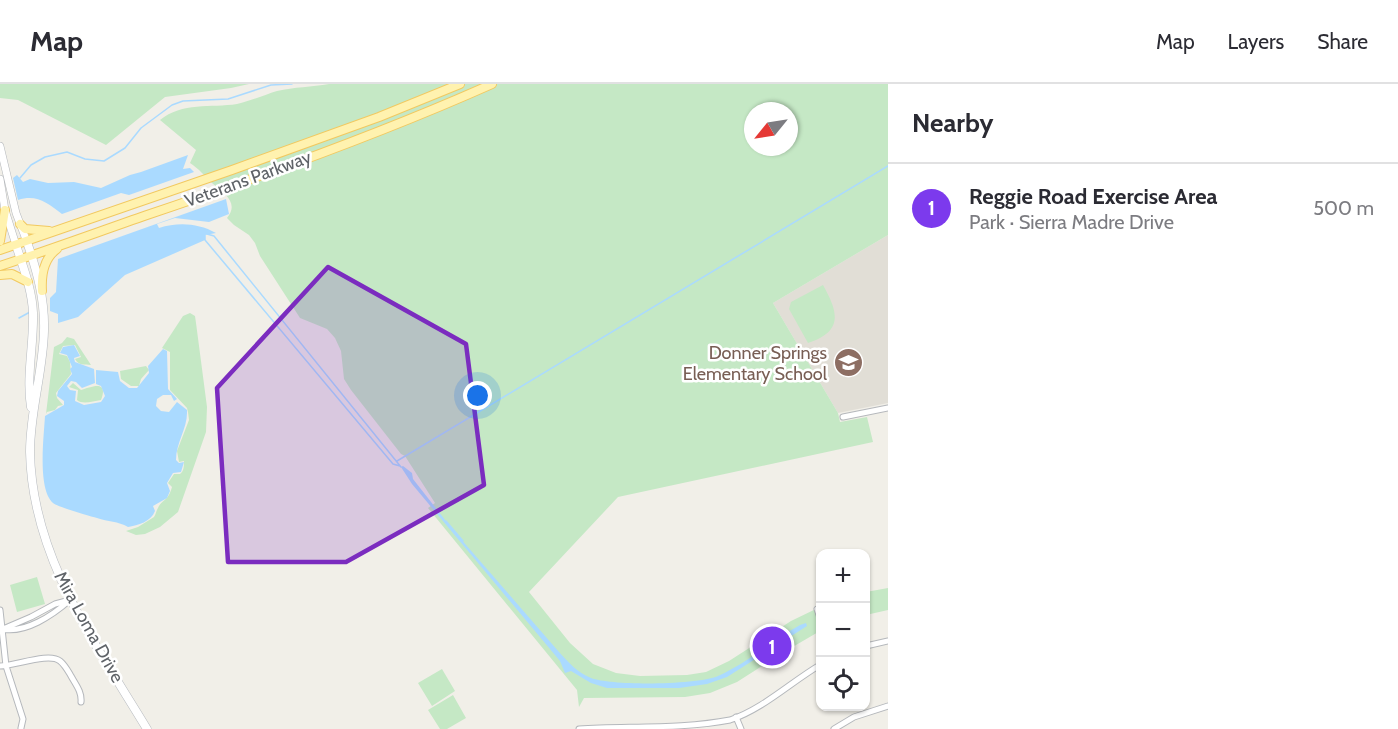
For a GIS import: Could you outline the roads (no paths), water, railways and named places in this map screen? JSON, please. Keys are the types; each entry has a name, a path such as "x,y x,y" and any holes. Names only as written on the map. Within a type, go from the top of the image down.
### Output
{"main road":[{"name":"Veterans Parkway","path":"0,250 232,171 379,117 460,84"},
{"name":"Veterans Parkway","path":"0,266 244,182 439,107 492,84"},
{"path":"0,241 4,206"},
{"path":"20,224 26,229 56,231"},
{"name":"Mira Loma Drive","path":"27,242 44,303 44,337 32,414 31,474 37,512 48,549 70,600 147,729"},
{"name":"Mira Loma Drive","path":"16,245 32,303 33,322 28,390 32,414"},
{"path":"42,291 41,278 48,258 62,246"},
{"path":"0,275 12,274 28,282"}],"street":[{"name":"Mira Loma Drive","path":"0,146 4,206 16,245"},
{"name":"Mira Loma Drive","path":"3,179 27,242"},
{"path":"843,417 888,408"},
{"path":"1,629 14,630 34,623 70,600"},
{"path":"0,610 3,666 23,719 21,728"},
{"path":"870,645 888,641"},
{"path":"3,666 55,658 67,669 80,692 81,702"},
{"path":"579,729 683,729 707,726 736,717 816,667"},
{"path":"834,729 854,717 888,706"},
{"path":"736,717 741,729"}],"water":[{"path":"188,155 183,169 190,168 194,172 129,195 121,193 62,214 36,199 18,200 13,178 17,175 23,182 30,179 48,183 74,182 101,188 130,175"},
{"path":"226,199 229,214 209,222 175,218 157,224 159,228 181,224 195,225 216,233 205,235 205,240 125,275 78,317 58,323 58,314 50,311 50,298 56,292 58,259"},
{"path":"74,345 80,356 74,358 75,362 94,369 95,383 82,388 76,382 71,381 67,386 70,390 76,391 75,401 84,405 101,402 105,396 101,386 96,384 96,370 118,372 120,381 129,388 137,388 149,373 148,366 163,349 167,351 168,389 177,399 174,401 171,395 163,395 157,399 156,406 161,411 169,412 177,402 187,410 186,423 176,460 179,463 184,462 181,472 173,473 167,483 170,491 167,498 153,506 155,511 153,515 140,524 128,527 81,513 56,505 48,496 43,474 45,416 64,405 64,401 57,396 58,391 72,374 70,369 72,367 67,355 60,353 63,347"},
{"path":"403,466 412,473 413,479 453,530 559,652 578,670 591,678 635,683 674,683 707,679 739,665 800,625 806,623 807,626 727,677 707,684 679,688 607,688 591,683 571,671 565,673 560,661 412,484 401,467"}],"waterway":[{"path":"20,178 31,165 45,157 67,152 85,159 104,161 125,148 141,128 172,105 183,101 228,99 271,85 292,84"},
{"path":"397,461 888,166"},
{"path":"207,234 214,236 401,467"},
{"path":"205,235 205,240 393,464 400,466"},
{"path":"19,318 30,312"},
{"path":"446,521 463,541"}],"place":[{"name":"Donner Springs Elementary School","path":"848,363"},
{"name":"Reggie Road Exercise Area","path":"772,646"}]}
